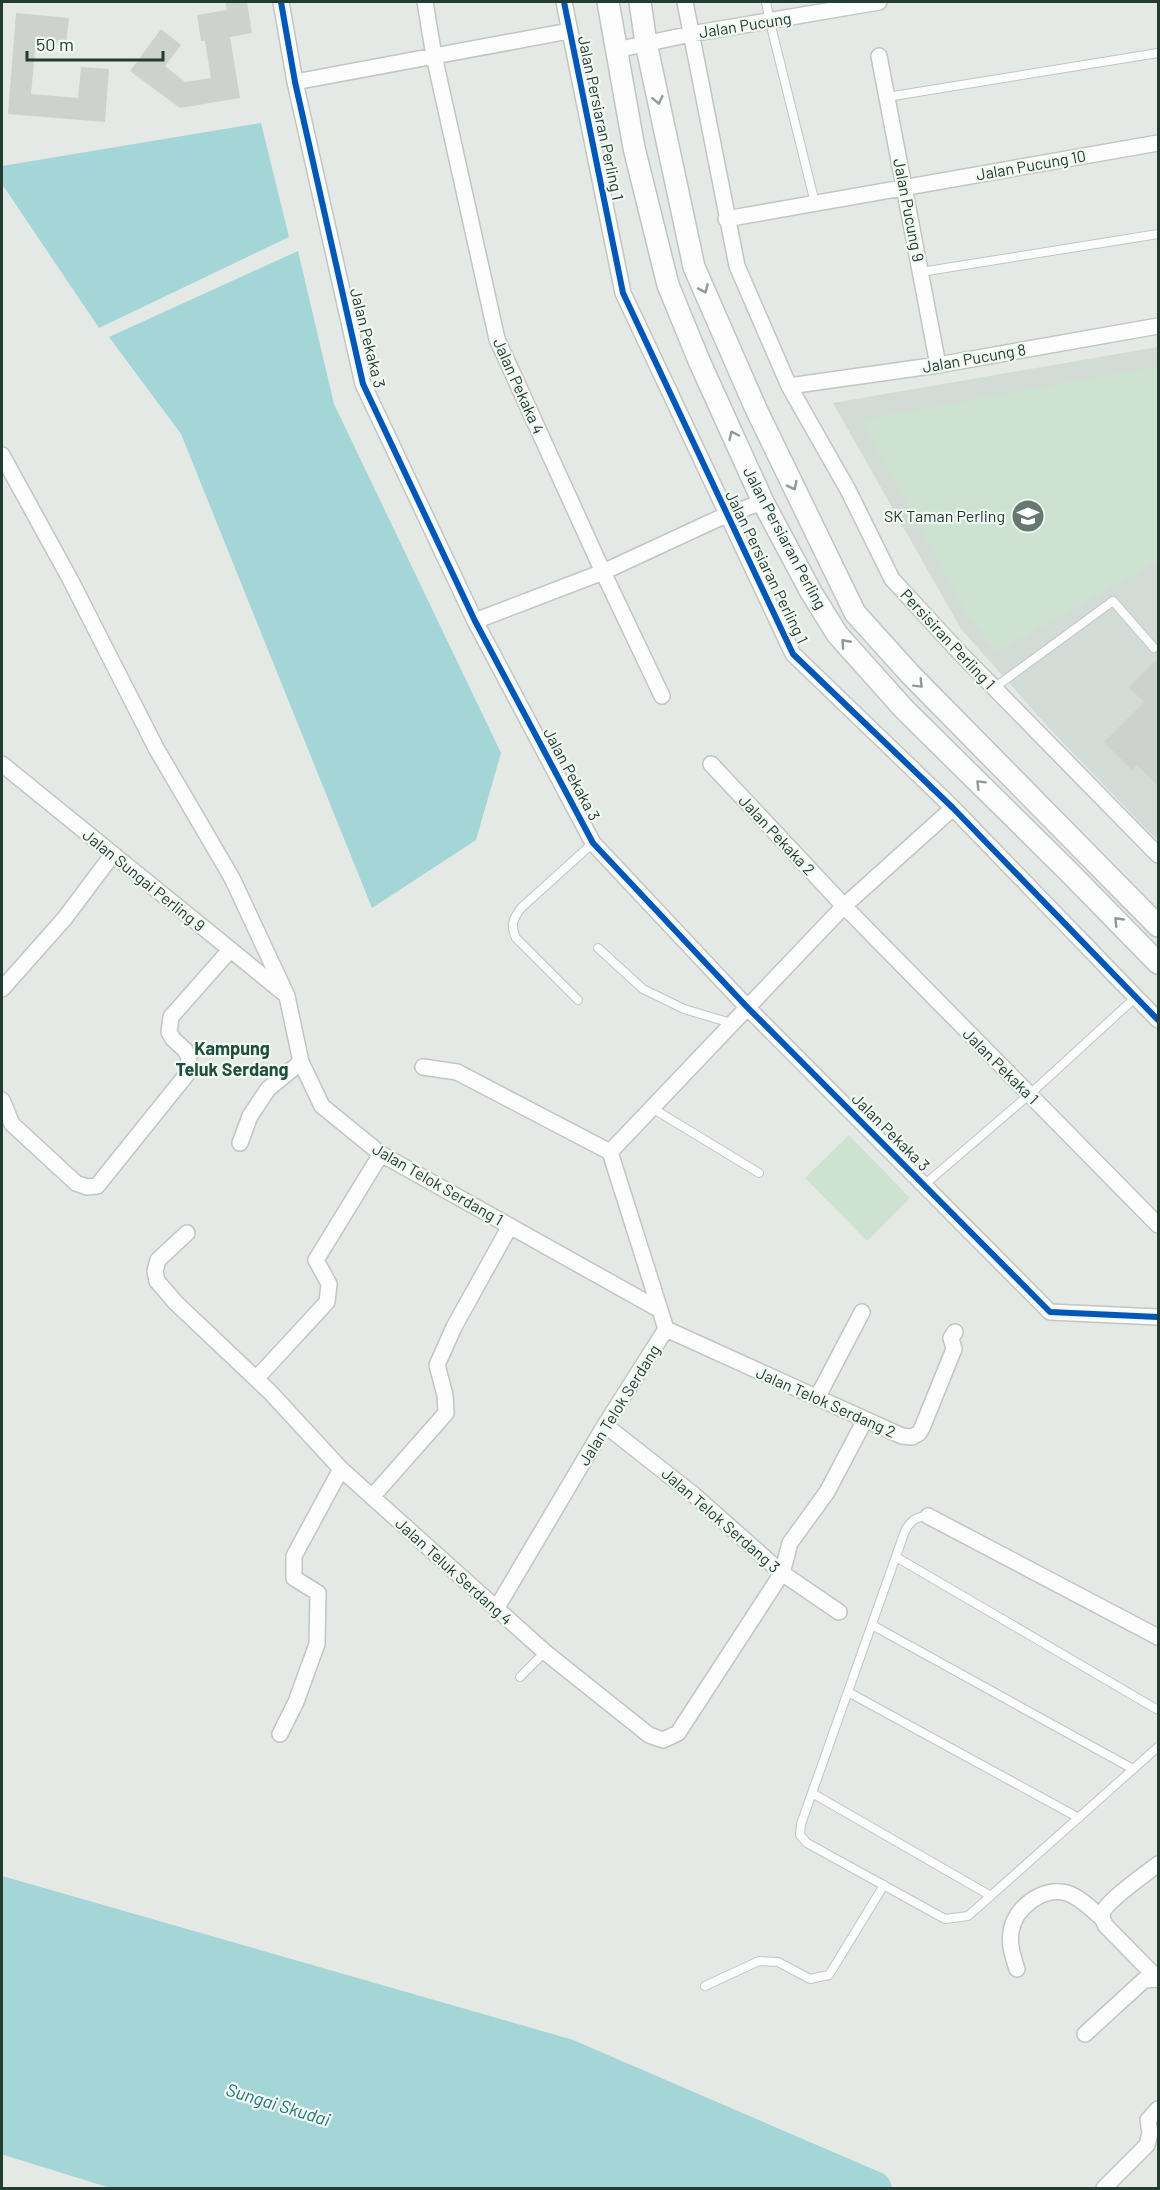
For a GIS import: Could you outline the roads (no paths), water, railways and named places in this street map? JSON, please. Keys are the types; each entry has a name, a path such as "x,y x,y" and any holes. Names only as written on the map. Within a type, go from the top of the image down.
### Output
{"main road":[{"name":"Jalan Persiaran Perling","path":"608,2 634,148 668,285 700,363 763,502 811,592 837,634 904,709 1158,963"},
{"name":"Jalan Persiaran Perling","path":"640,2 646,43 694,267 756,409 855,613 910,674 1158,926"}],"street":[{"name":"Jalan Pekaka 3","path":"281,2 295,82 363,384 475,621 593,843 747,1007 1050,1312 1158,1317"},
{"name":"Jalan Pekaka 4","path":"425,2 434,56 497,339 662,696"},
{"name":"Jalan Persiaran Perling 1","path":"564,2 623,293 793,654 953,808 1158,1020"},
{"path":"685,2 736,266 789,386"},
{"name":"Jalan Pucung","path":"616,50 691,34 770,22 872,2"},
{"path":"295,82 569,30"},
{"name":"Jalan Pucung 9","path":"879,56 938,365"},
{"name":"Jalan Pucung 10","path":"726,219 1158,143"},
{"name":"Jalan Pucung 8","path":"789,386 938,365 1158,326"},
{"name":"Persisiran Perling 1","path":"789,386 848,490 892,579 994,688 1158,855"},
{"name":"Jalan Telok Serdang 1","path":"2,455 70,579 156,748 232,878 287,996 301,1062 322,1106 381,1154 660,1310"},
{"path":"475,621 603,572 726,515 763,502"},
{"name":"Jalan Sungai Perling 9","path":"2,764 287,996"},
{"name":"Jalan Pekaka 2","path":"711,764 843,906"},
{"path":"423,1067 457,1072 610,1152 843,906 953,808"},
{"path":"2,990 65,918 112,854"},
{"name":"Jalan Pekaka 1","path":"843,906 1158,1225"},
{"path":"2,1100 12,1124 76,1183 87,1187 97,1186 188,1074 189,1057 185,1050 172,1039 169,1024 176,1011 230,950"},
{"path":"240,1143 250,1116 268,1089 301,1062"},
{"name":"Jalan Telok Serdang","path":"496,1609 604,1425 666,1329 610,1152"},
{"path":"256,1379 327,1302 329,1284 316,1260 381,1154"},
{"path":"372,1497 446,1413 445,1395 437,1365 454,1327 510,1226"},
{"name":"Jalan Teluk Serdang 4","path":"187,1233 158,1260 155,1271 157,1281 176,1303 256,1379 341,1469 545,1652 649,1735 663,1740 678,1733 782,1573"},
{"path":"817,1398 862,1312"},
{"name":"Jalan Telok Serdang 2","path":"666,1329 865,1420 902,1436 912,1437 919,1433 954,1349 951,1338 955,1332"},
{"path":"782,1573 790,1543 827,1492 865,1420"},
{"name":"Jalan Telok Serdang 3","path":"604,1425 694,1495 782,1573 839,1612"},
{"path":"280,1734 296,1702 317,1644 318,1593 294,1578 294,1556 341,1469"},
{"path":"928,1516 1158,1637"},
{"path":"1102,1917 1109,1904 1158,1864"},
{"path":"1017,1969 1011,1953 1011,1932 1017,1917 1028,1902 1053,1892 1067,1893 1102,1917 1105,1924 1157,1978"},
{"path":"1085,2034 1144,1980 1157,1978"},
{"path":"1104,2188 1147,2145 1150,2133 1148,2120 1158,2109"}],"lane":[{"path":"766,2 815,204"},
{"path":"887,97 1158,53"},
{"path":"921,272 1158,234"},
{"path":"994,688 1113,601 1154,648"},
{"path":"578,1000 516,938 512,928 513,919 521,908 593,843"},
{"path":"598,948 643,989 684,1009 731,1023"},
{"path":"924,1185 1030,1094 1136,997"},
{"path":"652,1108 759,1173"},
{"path":"928,1516 918,1516 911,1521 896,1557 801,1824 800,1835 807,1843 945,1919 968,1916 1158,1747"},
{"path":"896,1557 1158,1710"},
{"path":"872,1625 1133,1769"},
{"path":"520,1677 545,1652"},
{"path":"848,1692 1079,1818"},
{"path":"812,1793 991,1896"},
{"path":"705,1986 759,1961 778,1962 810,1979 829,1975 884,1885"}],"water":[{"path":"261,123 289,237 99,328 2,184 2,166"},
{"path":"298,251 334,404 501,753 476,840 372,908 181,434 109,337"},
{"name":"Sungai Skudai","path":"2,1893 566,2055 875,2188 166,2188 2,2137"}],"waterway":[{"path":"2,1893 566,2055 875,2188"},
{"path":"2,2137 166,2188"}],"place":[{"name":"SK Taman Perling","path":"1028,516"}],"district":[{"name":"Kampung Teluk Serdang","path":"232,1059"}]}
